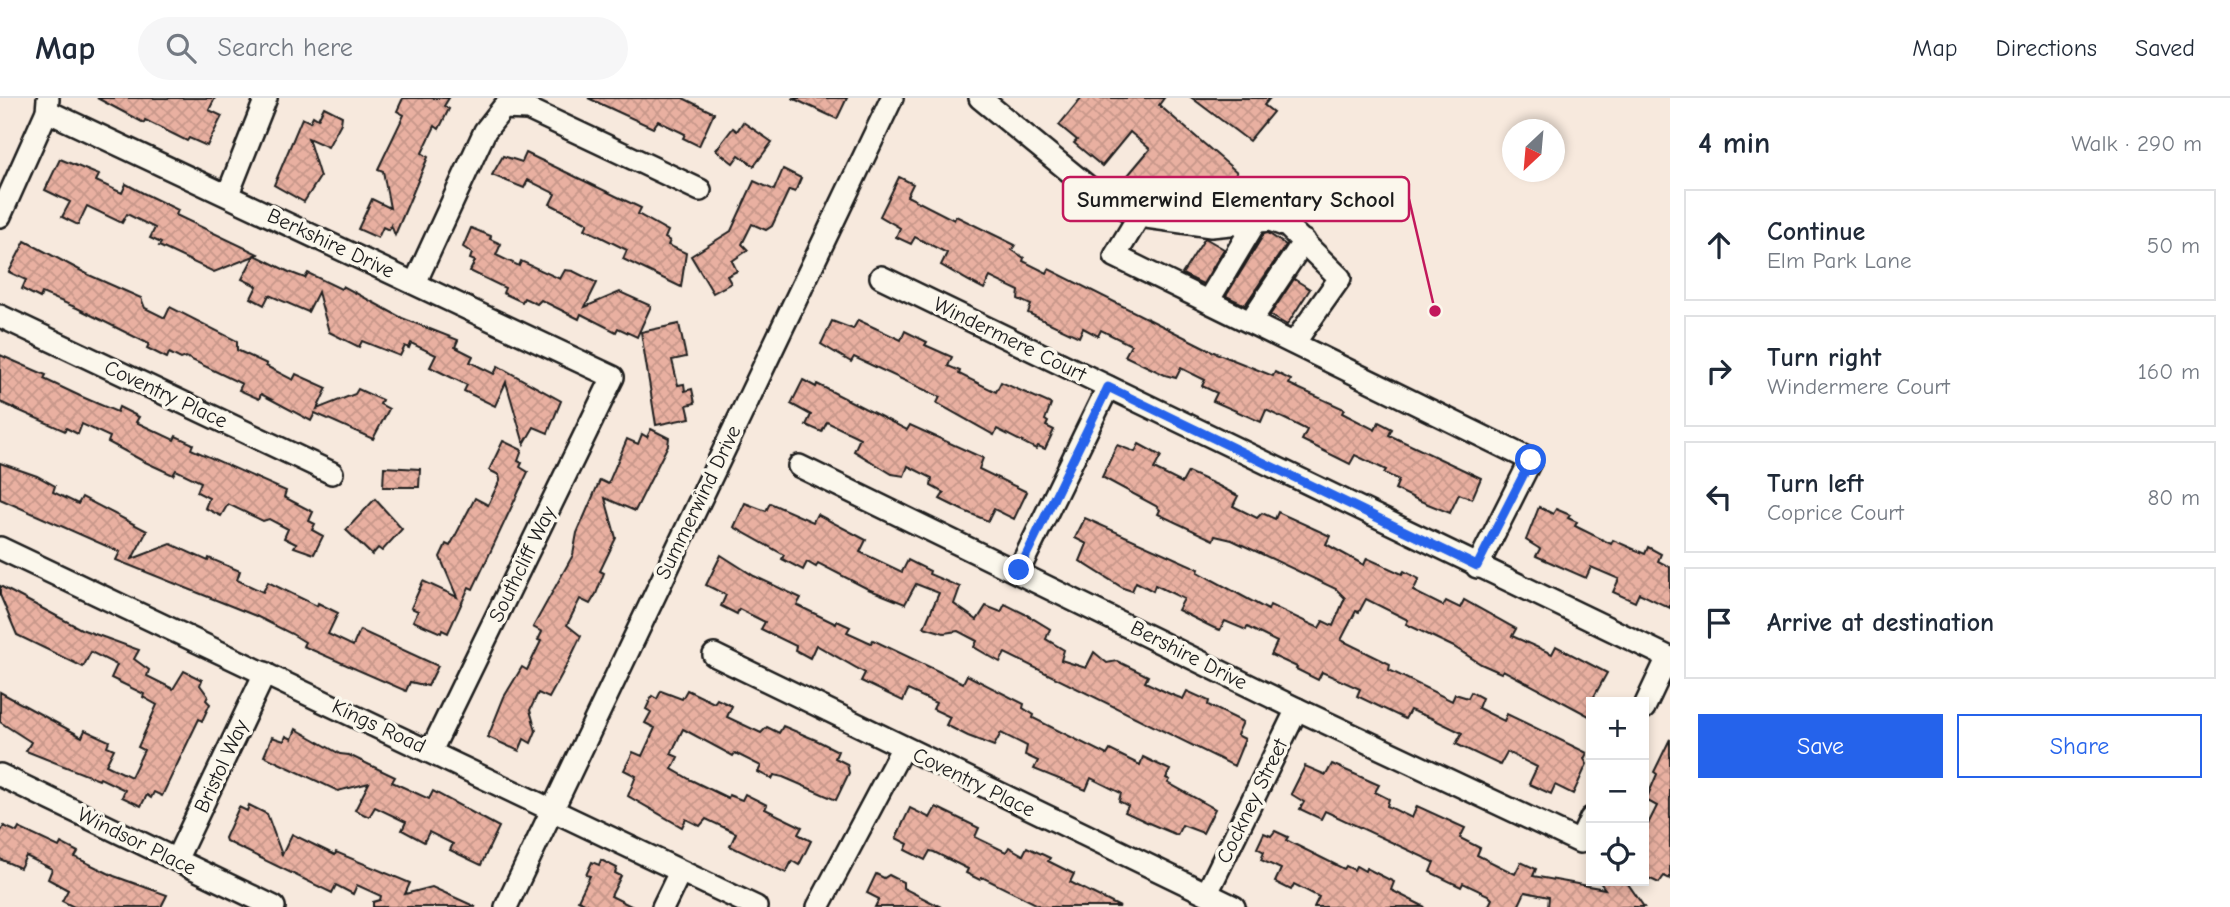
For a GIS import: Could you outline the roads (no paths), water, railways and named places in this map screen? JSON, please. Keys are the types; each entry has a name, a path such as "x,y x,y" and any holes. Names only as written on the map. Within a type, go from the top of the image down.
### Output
{"street":[{"path":"228,194 266,98"},
{"name":"Summerwind Drive","path":"506,907 892,98"},
{"path":"979,98 1097,194 1139,216 1211,226 1270,220 1287,226 1340,278 1294,343"},
{"path":"0,216 48,104"},
{"name":"Berkshire Drive","path":"48,104 228,194 613,377"},
{"path":"415,283 485,131 503,108 528,109 700,190"},
{"path":"1139,216 1115,256 1531,460 1522,473 1477,566"},
{"path":"1208,301 1256,221"},
{"path":"1250,322 1304,241"},
{"name":"Windermere Court","path":"881,277 1668,657 1649,697"},
{"name":"Coventry Place","path":"0,316 332,473"},
{"name":"Southcliff Way","path":"431,751 613,377"},
{"path":"1019,570 1108,387"},
{"name":"Bershire Drive","path":"799,466 1019,570 1297,709 1580,842 1589,823"},
{"name":"Kings Road","path":"0,548 756,907"},
{"name":"Coventry Place","path":"714,655 1234,907"},
{"name":"Bristol Way","path":"176,860 265,673"},
{"name":"Cockney Street","path":"1207,894 1297,709"},
{"path":"818,907 903,747"},
{"name":"Windsor Place","path":"0,775 274,907"},
{"path":"663,907 680,872"}],"place":[{"name":"Summerwind Elementary School","path":"1435,311"}]}
